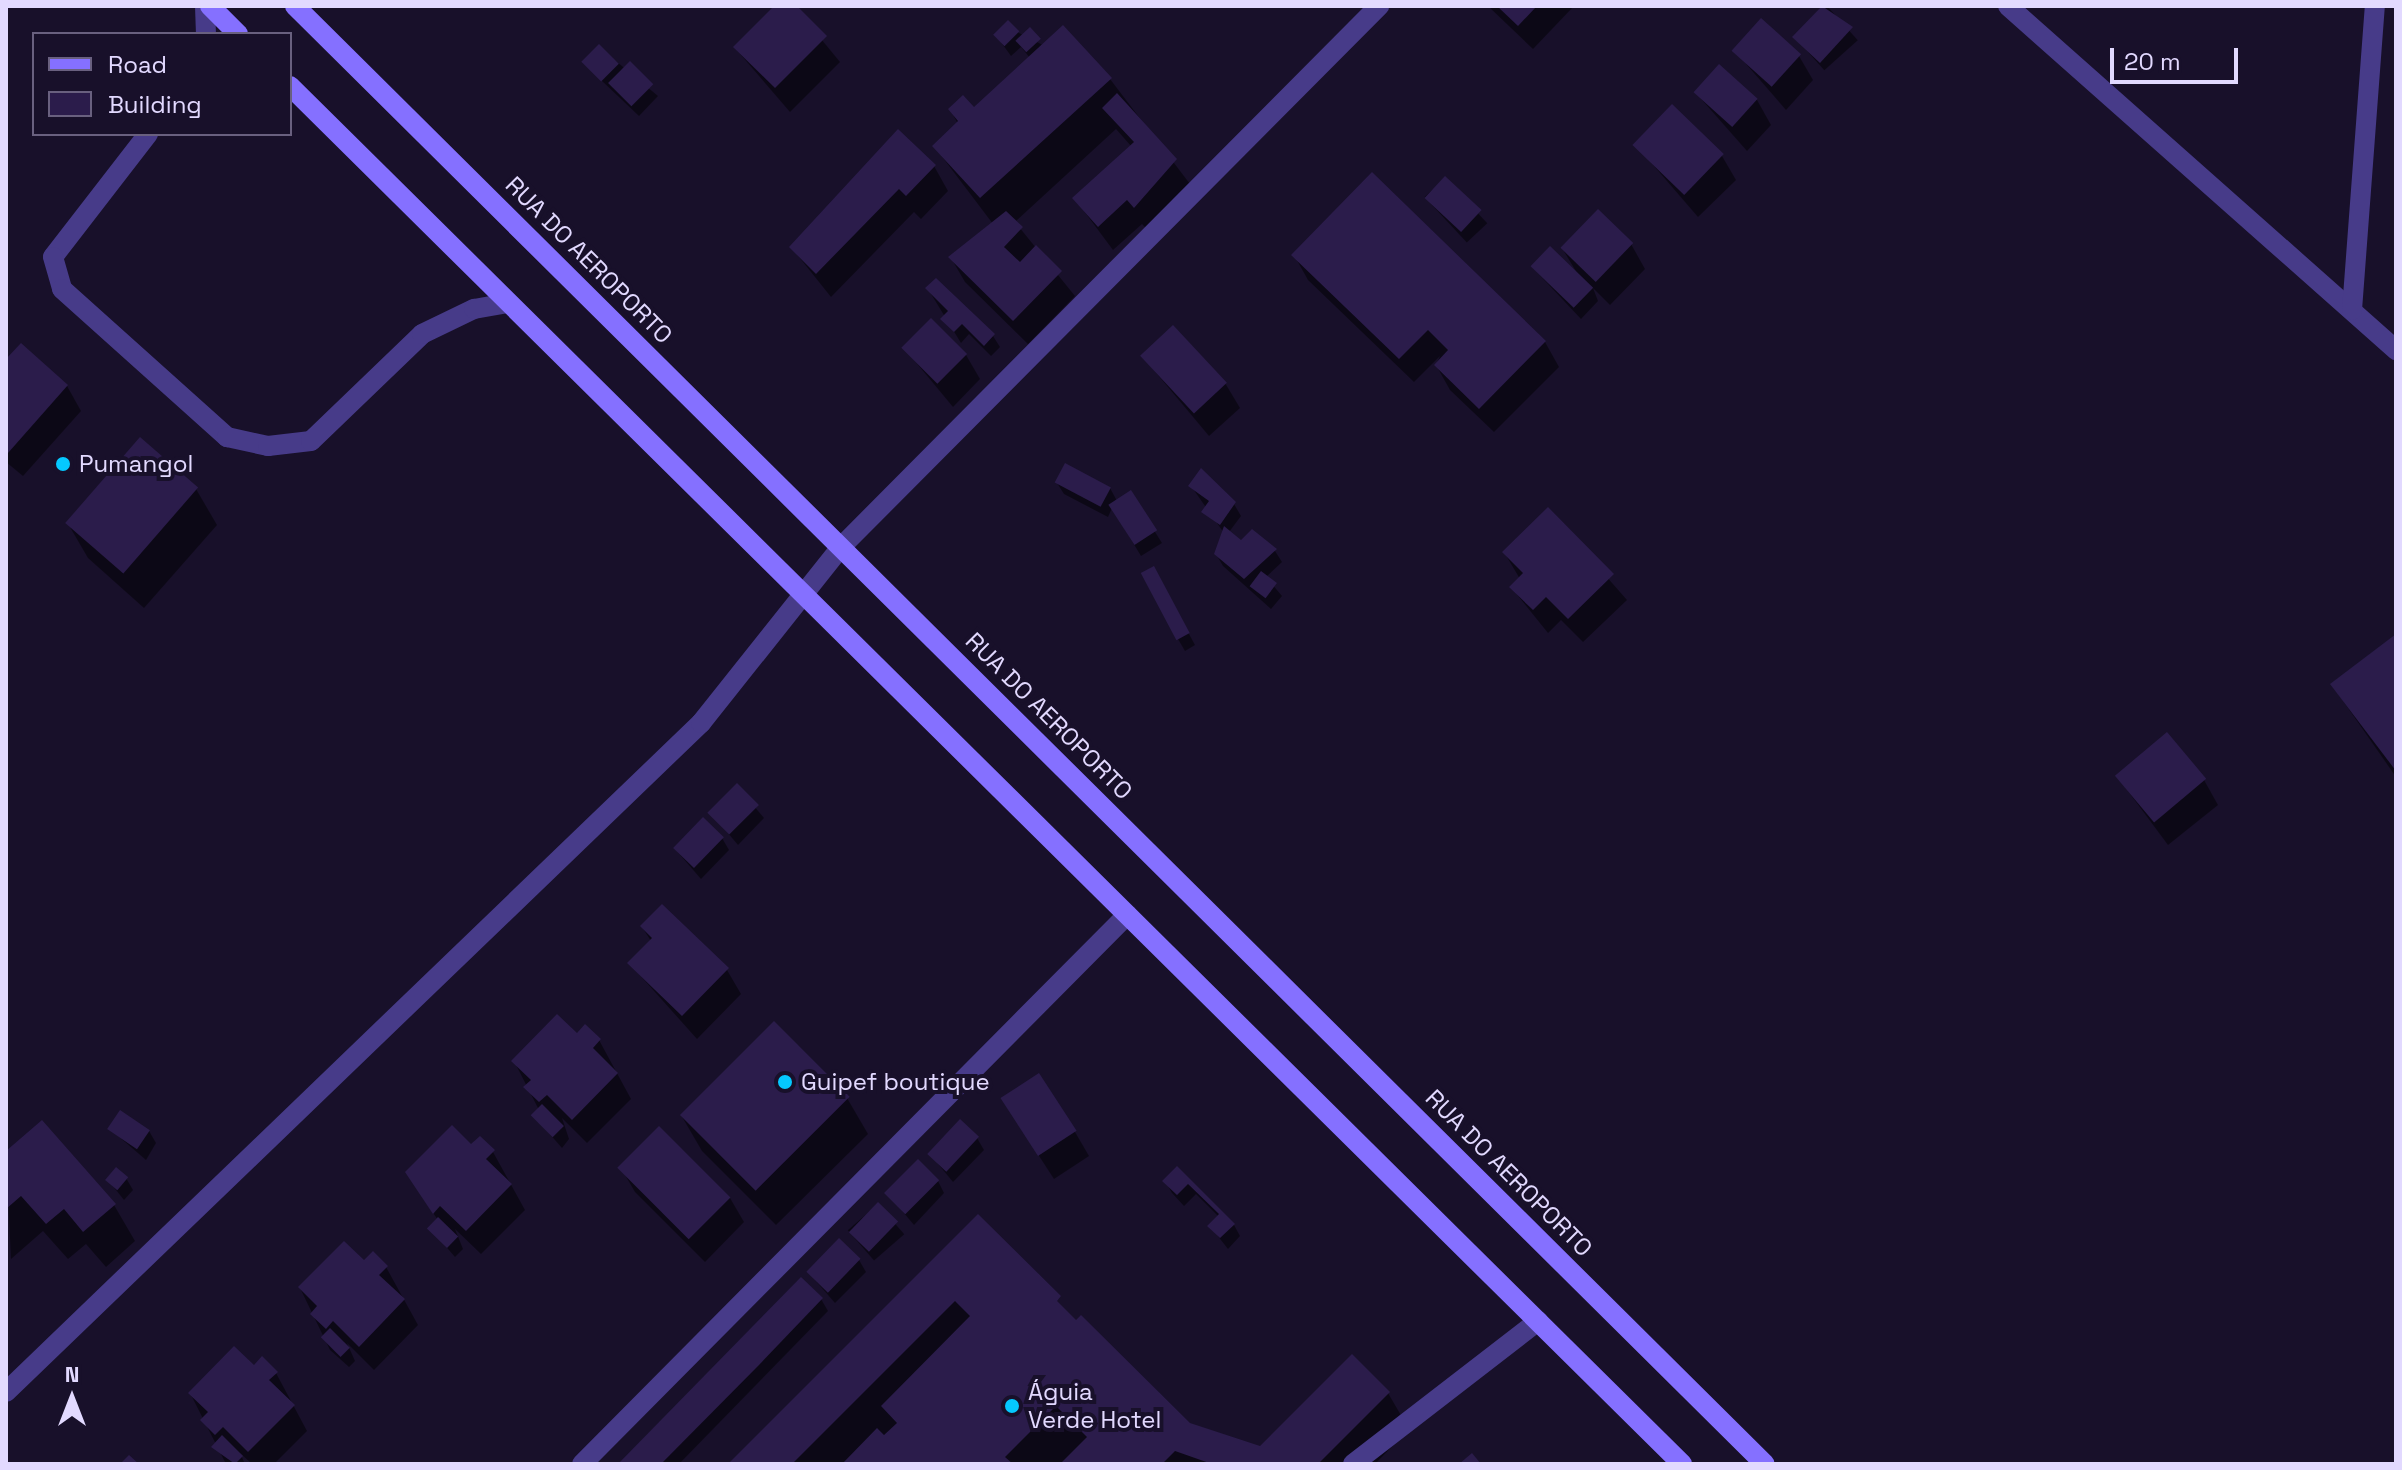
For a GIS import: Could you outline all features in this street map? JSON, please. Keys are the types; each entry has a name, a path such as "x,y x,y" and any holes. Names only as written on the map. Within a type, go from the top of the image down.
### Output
{"main road":[{"path":"207,6 236,32"},
{"name":"RUA DO AEROPORTO","path":"295,6 1765,1464"},
{"path":"292,88 1682,1464"}],"street":[{"path":"206,32 207,6"},
{"path":"6,1392 701,723 842,546 1379,6"},
{"path":"2008,6 2396,350"},
{"path":"2352,310 2375,6"},
{"path":"146,136 53,257 62,289 227,437 268,446 311,441 422,334 474,309 508,303"},
{"path":"582,1464 1127,915"},
{"path":"1353,1464 1538,1321"}],"building":[{"path":"774,6 797,6 827,36 775,88 733,47"},
{"path":"1497,6 1537,6 1518,26"},
{"path":"1822,6 1853,27 1820,63 1792,37"},
{"path":"1761,18 1801,54 1772,87 1732,51"},
{"path":"1008,20 1019,31 1004,46 993,35"},
{"path":"1063,25 1112,78 980,198 932,146 958,121 948,109 963,95 974,107"},
{"path":"1030,27 1041,39 1026,52 1015,41"},
{"path":"599,44 619,64 601,81 581,62"},
{"path":"630,61 653,84 631,106 608,83"},
{"path":"1719,64 1758,99 1732,127 1694,92"},
{"path":"1117,93 1177,159 1134,208 1127,200 1098,227 1072,198 1134,142 1102,108"},
{"path":"1672,104 1724,154 1684,195 1632,145"},
{"path":"898,129 936,165 906,196 899,189 816,274 789,247"},
{"path":"1372,172 1546,341 1479,409 1434,365 1448,350 1428,330 1399,359 1291,255"},
{"path":"1445,176 1482,210 1461,232 1425,198"},
{"path":"1598,209 1633,243 1596,282 1560,248"},
{"path":"1006,211 1023,227 1004,247 1020,262 1036,245 1062,271 1013,321 948,257"},
{"path":"1550,246 1593,288 1574,308 1531,266"},
{"path":"936,278 995,334 984,346 962,324 954,332 940,319 948,311 925,288"},
{"path":"931,318 967,354 937,384 901,348"},
{"path":"1173,325 1227,383 1194,413 1140,356"},
{"path":"21,343 68,385 8,453 6,359"},
{"path":"140,437 198,488 123,574 65,523"},
{"path":"1065,463 1111,487 1101,507 1055,482"},
{"path":"1201,468 1236,502 1220,525 1201,512 1209,501 1188,486"},
{"path":"1131,490 1157,530 1134,545 1108,505"},
{"path":"1548,507 1614,574 1568,619 1546,597 1533,610 1509,587 1523,573 1502,552"},
{"path":"1224,526 1241,540 1252,529 1277,549 1244,579 1214,554"},
{"path":"1154,566 1190,633 1176,640 1141,573"},
{"path":"1261,571 1277,583 1266,598 1250,586"},
{"path":"2396,634 2396,771 2330,684"},
{"path":"2167,732 2206,779 2154,822 2115,776"},
{"path":"737,783 759,805 729,835 707,813"},
{"path":"703,817 724,837 694,868 673,848"},
{"path":"662,904 729,968 682,1016 627,963 652,938 640,926"},
{"path":"557,1014 577,1033 585,1024 601,1039 593,1048 618,1073 572,1120 547,1095 539,1102 523,1087 531,1080 511,1061"},
{"path":"774,1021 850,1097 756,1191 680,1115"},
{"path":"1039,1073 1077,1131 1038,1156 1000,1098"},
{"path":"542,1104 564,1126 553,1137 531,1115"},
{"path":"120,1110 150,1130 137,1149 107,1129"},
{"path":"960,1119 979,1137 946,1172 927,1154"},
{"path":"42,1120 116,1204 83,1232 64,1209 46,1224 21,1196 6,1209 6,1151"},
{"path":"452,1125 471,1144 480,1136 495,1150 486,1159 512,1184 466,1231 440,1206 433,1214 405,1172"},
{"path":"659,1126 730,1197 689,1239 617,1168"},
{"path":"918,1159 939,1180 905,1214 884,1193"},
{"path":"1177,1166 1235,1224 1220,1238 1207,1226 1219,1214 1188,1184 1177,1195 1162,1181"},
{"path":"116,1167 128,1177 117,1190 105,1180"},
{"path":"878,1202 898,1221 869,1252 849,1232"},
{"path":"978,1214 1061,1296 1057,1301 1076,1320 1081,1315 1190,1423 1260,1446 1352,1354 1390,1392 1318,1464 1212,1464 1175,1451 1162,1464 1060,1464 1087,1437 1056,1406 1005,1457 1013,1464 842,1464 877,1428 884,1435 897,1423 881,1406 970,1316 955,1301 792,1464 728,1464"},
{"path":"438,1217 458,1236 447,1248 427,1229"},
{"path":"839,1238 861,1259 828,1293 806,1272"},
{"path":"344,1241 364,1260 373,1251 388,1266 379,1275 405,1299 359,1347 333,1321 326,1329 310,1314 317,1306 298,1287"},
{"path":"801,1277 823,1298 759,1365 661,1464 618,1464"},
{"path":"330,1328 350,1348 341,1357 321,1337"},
{"path":"234,1346 254,1365 262,1356 278,1372 269,1380 295,1405 248,1452 223,1427 215,1435 200,1420 208,1412 188,1393"},
{"path":"222,1435 243,1456 235,1464 211,1447"},
{"path":"1472,1453 1481,1464 1459,1464"},
{"path":"129,1455 139,1464 120,1464"}],"place":[{"name":"Pumangol","path":"63,464"},
{"name":"Guipef boutique","path":"785,1082"},
{"name":"Águia Verde Hotel","path":"1012,1406"}]}
